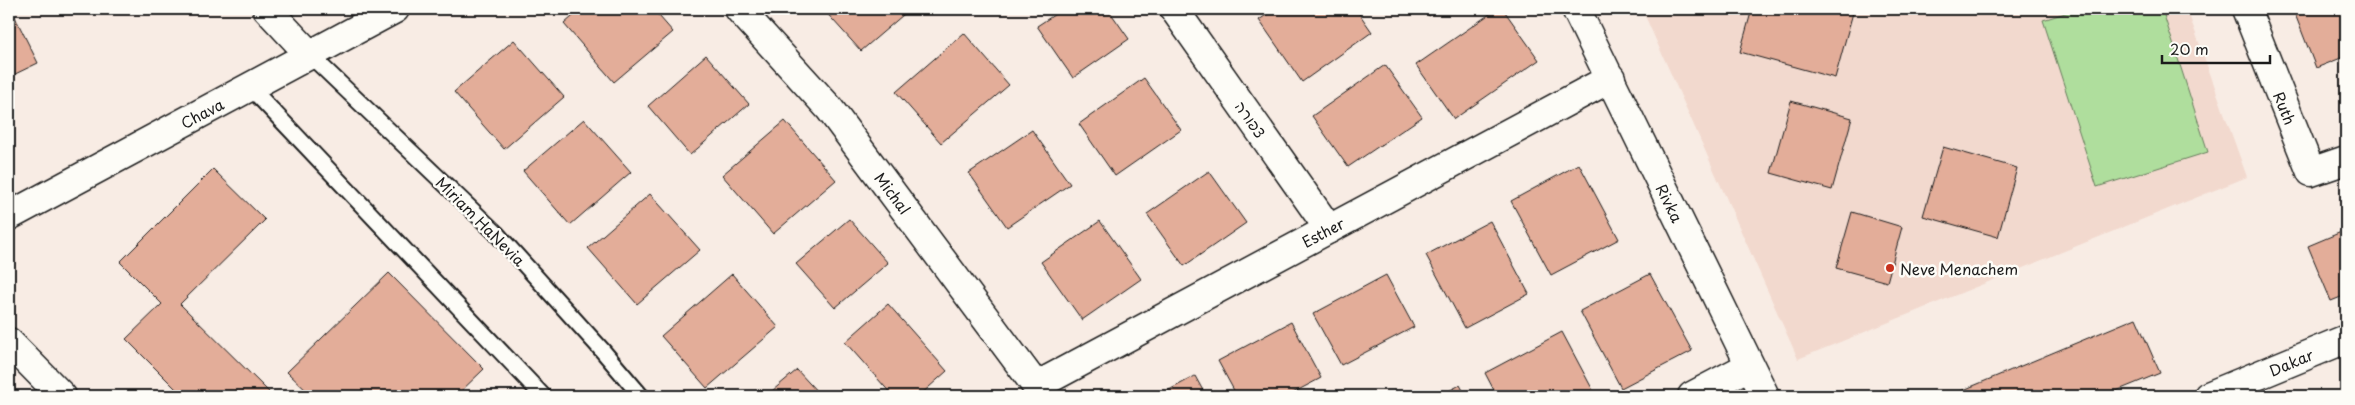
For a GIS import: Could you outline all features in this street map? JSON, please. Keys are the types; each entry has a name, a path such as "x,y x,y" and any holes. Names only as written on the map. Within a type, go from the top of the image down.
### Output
{"street":[{"path":"267,9 310,55"},
{"name":"Chava","path":"9,216 395,9"},
{"name":"Michal","path":"739,9 829,108 1036,386"},
{"name":"צפורה","path":"1174,9 1329,229"},
{"name":"Rivka","path":"1576,9 1765,396"},
{"name":"Ruth","path":"2246,9 2311,172 2346,160"},
{"name":"Esther","path":"1036,386 1611,78"},
{"name":"Dakar","path":"2208,396 2346,339"},
{"path":"9,342 62,396"},
{"path":"1692,396 1749,366"}],"lane":[{"name":"Miriam HaNevia","path":"310,55 496,233 641,396"},
{"path":"250,87 542,396"}],"shaded area":[{"name":"Neve Menachem","path":"1642,9 2187,9 2247,177 1798,359"}],"green space":[{"path":"2078,9 2162,9 2208,152 2097,187 2043,20"}],"building":[{"path":"9,9 11,9 38,63 9,77"},
{"path":"581,9 653,9 673,32 614,82 564,24"},
{"path":"823,9 910,9 861,51"},
{"path":"1063,9 1108,9 1129,39 1073,78 1037,26"},
{"path":"1275,9 1356,9 1372,32 1302,82 1259,20"},
{"path":"1423,9 1439,9 1429,16"},
{"path":"1497,9 1503,9 1539,60 1454,119 1416,65"},
{"path":"1752,9 1854,9 1835,78 1740,52"},
{"path":"2293,9 2346,9 2346,56 2316,68"},
{"path":"964,33 1009,85 941,143 896,92"},
{"path":"514,40 564,97 504,149 454,92"},
{"path":"706,55 749,104 690,155 648,106"},
{"path":"1385,65 1422,117 1348,167 1312,116"},
{"path":"1144,78 1181,130 1115,176 1079,124"},
{"path":"1791,101 1852,118 1832,190 1771,173"},
{"path":"584,119 631,172 570,225 523,171"},
{"path":"785,121 836,180 773,234 722,175"},
{"path":"1032,130 1070,184 1007,227 969,173"},
{"path":"1943,147 2017,168 1998,237 1923,216"},
{"path":"1579,164 1619,239 1551,275 1511,201"},
{"path":"213,169 265,220 180,304 269,392 266,396 183,396 126,339 162,304 120,262"},
{"path":"1209,171 1246,223 1184,266 1147,214"},
{"path":"650,194 700,250 637,304 588,248"},
{"path":"1852,212 1902,227 1887,282 1836,268"},
{"path":"849,219 888,263 835,308 796,264"},
{"path":"1100,221 1141,279 1082,320 1041,262"},
{"path":"1490,221 1529,294 1465,328 1426,255"},
{"path":"2346,230 2346,295 2331,301 2308,246"},
{"path":"389,273 484,369 456,396 312,396 287,372"},
{"path":"732,274 778,327 707,388 661,336"},
{"path":"1650,274 1692,351 1621,388 1580,311"},
{"path":"1386,275 1414,327 1341,365 1313,314"},
{"path":"888,304 947,371 919,396 893,396 845,342"},
{"path":"2136,318 2160,373 2104,396 1949,396"},
{"path":"1291,322 1321,378 1287,396 1237,396 1218,361"},
{"path":"1562,332 1596,396 1497,396 1485,373"},
{"path":"797,370 821,396 766,396"},
{"path":"1195,376 1206,396 1158,396"},
{"path":"1460,385 1466,396 1439,396"}],"place":[{"name":"Neve Menachem","path":"1890,268"}]}
